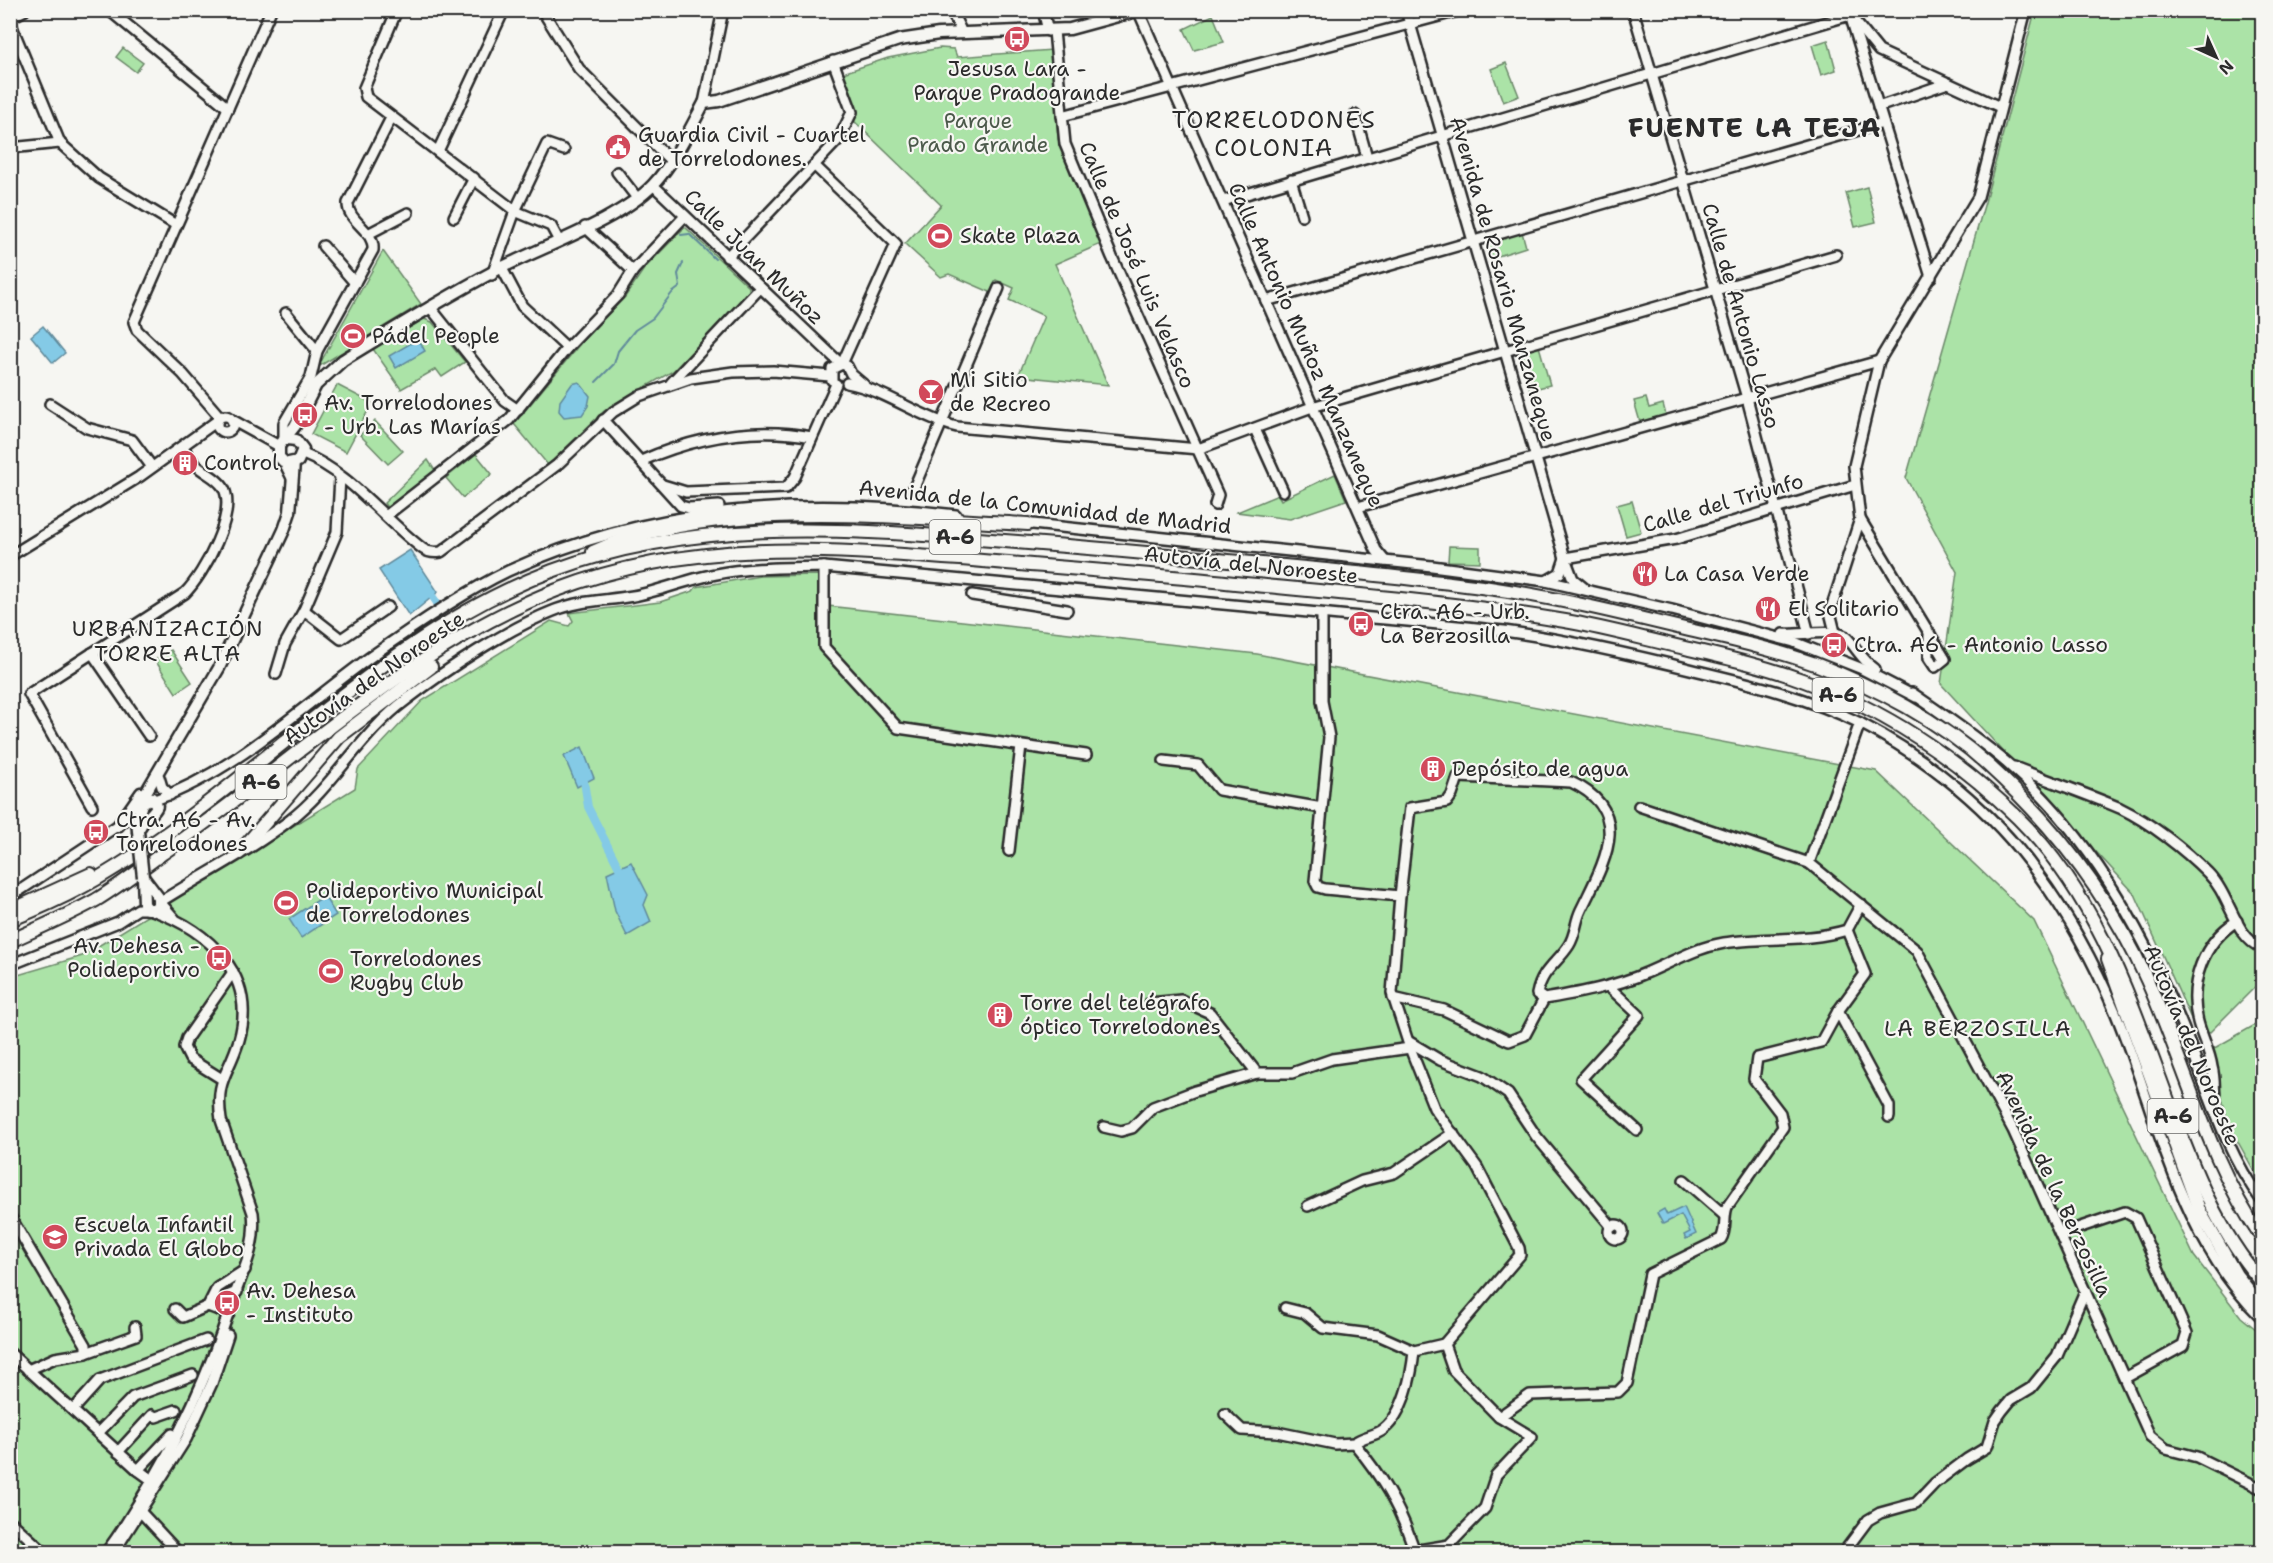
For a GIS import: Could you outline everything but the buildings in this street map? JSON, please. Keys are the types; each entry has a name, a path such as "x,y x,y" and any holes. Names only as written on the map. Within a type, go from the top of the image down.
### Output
{"highway":[{"path":"552,571 614,542 676,527 726,520 775,517 867,517 1028,524"},
{"name":"Autovía del Noroeste","path":"10,920 85,885 126,860 208,801 380,669 449,622 516,586 552,571 633,547 673,539 745,530 865,531 1134,551 1477,586 1567,602 1658,622 1810,662 1863,684 1928,720 1982,759 2035,809 2079,862 2114,916 2146,978 2224,1171 2262,1238"},
{"name":"Autovía del Noroeste","path":"10,941 102,897 202,826 389,685 460,638 556,590 604,574 675,558 748,549 816,548 1146,574 1469,608 1569,622 1725,658 1800,679 1858,703 1919,738 1971,776 2022,822 2066,875 2105,940 2128,992 2187,1153 2215,1214 2262,1282"},
{"path":"239,853 350,727 506,613"},
{"path":"10,911 126,860"},
{"path":"2105,940 2109,967 2199,1210 2236,1275 2262,1307"}],"main road":[{"path":"290,463 279,458 308,396 326,373 343,360 430,307 637,198 653,185 671,161 704,103 719,101 899,40 962,33 1051,31 1089,25 1139,11"},
{"path":"286,441 302,446 303,453 290,463"},
{"path":"144,807 172,750 219,668 284,530 290,512 292,477 290,463"},
{"path":"118,826 163,756 172,750"},
{"path":"153,907 144,903 137,820 149,798 155,800 161,772"},
{"path":"144,884 153,907"}],"street":[{"path":"25,10 10,20 60,143 99,178 176,225"},
{"path":"109,10 228,108"},
{"path":"272,10 176,225 135,326 183,374 219,419 218,427 228,427 286,441 284,423 310,377 317,351 373,250 374,245 368,234 350,214 348,203 392,118"},
{"path":"397,10 364,88 366,97 515,211 551,226 559,241"},
{"path":"438,151 504,10"},
{"path":"542,10 579,69 671,161"},
{"path":"704,103 723,10"},
{"path":"951,10 962,33"},
{"name":"Calle de José Luis Velasco","path":"1042,10 1051,31 1065,144 1116,268 1218,495 1215,505"},
{"name":"Avenida de Rosario Manzaneque","path":"1406,10 1564,558 1574,579 1586,590"},
{"path":"1062,116 1462,10"},
{"name":"Calle de Antonio Lasso","path":"1633,10 1747,398 1809,633"},
{"path":"1929,634 1860,519 1855,485 1856,454 1879,361 1978,197 2026,10"},
{"name":"Calle Antonio Muñoz Manzaneque","path":"1139,11 1312,407 1376,550 1385,561"},
{"path":"1223,201 1848,13"},
{"path":"1848,13 1879,51 2000,107"},
{"path":"1848,13 1931,277"},
{"path":"727,256 839,139 852,112 833,61"},
{"path":"1878,107 1948,83"},
{"path":"1355,115 1367,157"},
{"path":"1266,301 1883,123"},
{"path":"10,148 60,143"},
{"path":"564,150 547,144 515,211 499,271 522,306 567,348"},
{"path":"662,485 675,491 686,492 780,490 791,484 812,437 839,365 896,244 815,166"},
{"path":"617,172 637,198"},
{"path":"454,217 474,178"},
{"path":"1291,180 1302,216"},
{"name":"Calle Juan Muñoz","path":"653,185 839,365 849,368 851,374 866,387"},
{"path":"368,234 408,213"},
{"path":"387,515 518,410 567,348 618,295 633,271 685,216"},
{"path":"585,227 633,271"},
{"path":"324,246 355,284"},
{"path":"303,453 340,477 424,549 441,552 556,465 603,420 639,396 671,383 733,372 773,371 866,387 941,423 957,427 1198,449 1312,407 1836,255"},
{"path":"671,383 760,288"},
{"path":"913,490 999,288"},
{"path":"430,307 505,401 518,410"},
{"path":"286,313 317,351"},
{"path":"1358,507 1536,455 1879,361"},
{"path":"846,383 851,374"},
{"path":"50,404 87,429 132,440 152,467"},
{"path":"10,556 88,510 183,447 219,419 227,416 228,427"},
{"path":"603,420 681,506 689,508 788,503 823,507"},
{"path":"197,436 228,427"},
{"path":"1255,429 1283,491"},
{"path":"641,461 675,446 725,435 772,432 812,437"},
{"path":"92,806 29,694 185,593 203,570 226,516 227,497 217,480 196,465 183,447"},
{"path":"276,674 285,644 304,610 338,532 340,477"},
{"name":"Calle del Triunfo","path":"1564,558 1676,539 1855,485"},
{"name":"Avenida de la Comunidad de Madrid","path":"155,800 207,778 371,657 507,572 599,536 671,518 737,509 896,507 1028,524 1385,561 1546,581 1794,642 1860,668 1916,697"},
{"path":"1835,632 1830,612 1860,519"},
{"path":"1546,581 1560,573 1564,558"},
{"path":"824,567 824,647 898,728 1086,755"},
{"path":"10,965 118,922 138,909 153,907 239,853 290,820 310,802 377,724 406,700 531,620 566,607 654,592 715,574 763,568 824,567 1505,632 1568,642 1734,680 1810,702 1860,723 1907,751 1976,805 2010,838 2038,874 2076,932 2110,1002 2189,1214 2228,1280 2262,1318"},
{"path":"994,598 997,582"},
{"path":"972,595 1067,610"},
{"path":"304,610 341,639 388,607"},
{"path":"1322,614 1322,701 1329,737 1315,881 1318,887 1400,896"},
{"path":"1756,631 1800,636 1809,633 1835,632 1848,639 1862,660 2009,764 2050,806 2090,854 2127,910 2161,976 2237,1158 2262,1201"},
{"path":"92,653 148,736"},
{"path":"1639,806 1809,863 1860,723"},
{"path":"1009,851 1021,746"},
{"path":"1164,761 1198,765 1219,790 1322,808"},
{"path":"2009,764 2120,808 2143,821 2208,873 2226,896 2245,937 2262,948"},
{"path":"161,772 162,787 170,795"},
{"path":"1285,1308 1305,1313 1323,1328 1378,1335 1414,1351 1444,1344 1520,1255 1477,1167 1434,1108 1393,998 1400,896 1410,808 1447,802 1458,777 1571,782 1584,788 1605,813 1610,828 1605,860 1579,915 1569,946 1540,978 1537,993 1544,999"},
{"path":"10,897 144,807"},
{"name":"Avenida de la Berzosilla","path":"1809,863 1917,951 2013,1130 2151,1436 2166,1449 2197,1457 2262,1489"},
{"path":"174,918 170,902 180,889"},
{"path":"1544,999 1608,986 1647,973 1672,958 1724,943 1827,936 1847,930 1860,904"},
{"path":"153,907 216,946 233,972 242,993 242,1028 218,1093 221,1120 253,1213 254,1242 203,1385 155,1483"},
{"path":"2216,1110 2212,1067 2198,1019 2196,995 2201,960 2212,942 2237,921"},
{"path":"1499,1417 1530,1395 1623,1390 1650,1274 1721,1239 1725,1232 1724,1215 1783,1127 1780,1113 1754,1079 1757,1058 1821,1042 1838,1011 1865,974 1847,930"},
{"path":"222,1079 190,1059 184,1047 187,1038 233,972"},
{"path":"1608,986 1639,1015 1581,1079 1637,1130"},
{"path":"1393,998 1444,1010 1509,1041 1525,1035 1544,999"},
{"path":"1150,1004 1181,1000 1210,1013 1257,1073"},
{"path":"1838,1011 1889,1106 1889,1117"},
{"path":"1104,1127 1121,1131 1132,1128 1153,1107 1195,1091 1257,1073 1292,1073 1332,1059 1409,1044 1440,1060 1482,1077 1508,1094 1536,1136 1612,1227"},
{"path":"1308,1206 1362,1181 1394,1173 1453,1133"},
{"path":"1684,1180 1724,1215"},
{"path":"2060,1233 2125,1212 2136,1218 2187,1333 2183,1346 2125,1378"},
{"path":"10,1216 86,1345 86,1353"},
{"path":"209,1305 217,1288 245,1270"},
{"path":"176,1309 183,1317 237,1292"},
{"path":"114,1552 155,1483 186,1439 212,1383 233,1321 237,1292"},
{"path":"1844,1552 1869,1520 1880,1513 1916,1503 1935,1483 1966,1459 1987,1448 1995,1420 2011,1400 2031,1388 2057,1356 2085,1292"},
{"path":"209,1305 229,1314"},
{"path":"28,1370 55,1358 86,1353 136,1335 135,1327"},
{"path":"73,1410 100,1380 206,1340"},
{"path":"1354,1443 1374,1467 1401,1511 1413,1546 1419,1550 1449,1545 1485,1509 1496,1475 1532,1437 1499,1417 1453,1370 1444,1344"},
{"path":"1225,1414 1242,1430 1277,1432 1335,1444 1354,1443 1360,1438 1382,1431 1399,1414 1414,1351"},
{"path":"10,1353 155,1483"},
{"path":"98,1433 133,1397 193,1375"},
{"path":"118,1452 152,1415 156,1417 176,1410"},
{"path":"138,1470 172,1434"},
{"path":"139,1510 176,1550"},
{"path":"106,1552 139,1510"},
{"path":"10,1521 44,1552"}],"green space":[{"path":"2035,11 2262,11 2262,980 2201,1041 2135,894 1941,684 1957,572 1906,478 1985,202"},
{"path":"1213,15 1224,42 1194,50 1184,29"},
{"path":"1828,40 1836,70 1821,75 1812,45"},
{"path":"123,48 143,63 136,72 116,57"},
{"name":"Parque Prado Grande","path":"940,48 954,49 957,57 1052,50 1058,139 1103,243 1055,264 1108,385 1018,376 1044,316 1009,300 1014,288 996,280 990,292 949,274 941,277 905,244 941,205 853,120 857,110 843,73 888,58"},
{"path":"1506,63 1519,96 1503,102 1491,69"},
{"path":"1867,187 1876,222 1855,227 1846,193"},
{"path":"685,227 749,287 749,292 673,371 604,411 548,465 514,424 584,339 625,297 644,269"},
{"path":"1522,232 1526,247 1492,258 1487,243"},
{"name":"Pádel People","path":"383,251 421,304 318,367"},
{"path":"424,319 432,322 465,362 442,377 436,369 401,389 373,349"},
{"path":"1539,346 1550,385 1530,390 1519,352"},
{"path":"337,385 372,403 346,452 311,434"},
{"path":"1646,398 1649,408 1663,404 1666,415 1640,422 1634,401"},
{"path":"375,421 403,451 388,464 360,435"},
{"path":"476,454 492,474 463,498 446,478"},
{"path":"428,460 436,472 387,508 384,503"},
{"path":"1335,474 1346,500 1290,519 1237,512 1278,495 1281,500"},
{"path":"1632,501 1641,532 1626,536 1617,505"},
{"path":"1449,546 1480,547 1480,562 1448,561"},
{"path":"818,575 819,605 1257,654 1876,771 2034,921 2194,1256 2241,1317 2262,1334 2262,1552 11,1552 11,977 82,956 355,788 358,769 422,701 551,621 569,626 573,621 569,613 660,602 693,591 696,587 760,576"},
{"path":"171,650 192,682 176,693 155,660"},
{"path":"2262,1021 2262,1185 2228,1124 2211,1050"}],"water":[{"path":"43,326 65,353 53,363 31,336"},
{"path":"418,339 425,351 396,368 389,356"},
{"path":"579,382 590,396 588,406 582,415 564,417 559,411 560,401 572,384"},
{"path":"410,550 438,592 409,616 379,570"},
{"path":"582,747 594,778 577,787 564,756"},
{"path":"631,862 648,895 644,905 651,922 627,936 615,911 607,873"},
{"path":"324,896 336,915 301,938 289,919"},
{"path":"1684,1207 1696,1234 1686,1239 1684,1235 1690,1232 1681,1215 1663,1224 1657,1213 1664,1209 1667,1215"}],"waterway":[{"path":"681,235 689,234 715,259"},
{"path":"596,382 614,364 618,351 635,330 653,318 672,293 680,287 678,274 683,263"},
{"path":"428,590 437,603"},
{"path":"583,775 588,807 619,868"}],"place":[{"name":"Jesusa Lara - Parque Pradogrande","path":"1017,39"},
{"name":"Guardia Civil - Cuartel de Torrelodones.","path":"618,147"},
{"name":"Skate Plaza","path":"940,236"},
{"name":"Pádel People","path":"353,336"},
{"name":"Mi Sitio de Recreo","path":"931,392"},
{"name":"Av. Torrelodones - Urb. Las Marías","path":"305,415"},
{"name":"Control","path":"185,463"},
{"name":"La Casa Verde","path":"1645,574"},
{"name":"El Solitario","path":"1768,609"},
{"name":"Ctra. A6 - Urb. La Berzosilla","path":"1361,624"},
{"name":"Ctra. A6 - Antonio Lasso","path":"1834,645"},
{"name":"Depósito de agua","path":"1433,769"},
{"name":"Ctra. A6 - Av. Torrelodones","path":"96,832"},
{"name":"Polideportivo Municipal de Torrelodones","path":"286,903"},
{"name":"Av. Dehesa - Polideportivo","path":"219,958"},
{"name":"Torrelodones Rugby Club","path":"331,971"},
{"name":"Torre del telégrafo óptico Torrelodones","path":"1000,1015"},
{"name":"Escuela Infantil Privada El Globo","path":"55,1237"},
{"name":"Av. Dehesa - Instituto","path":"227,1303"}],"district":[{"name":"FUENTE LA TEJA","path":"1755,128"},
{"name":"TORRELODONES COLONIA","path":"1274,134"},
{"name":"URBANIZACIÓN TORRE ALTA","path":"168,640"},
{"name":"LA BERZOSILLA","path":"1978,1028"}]}
